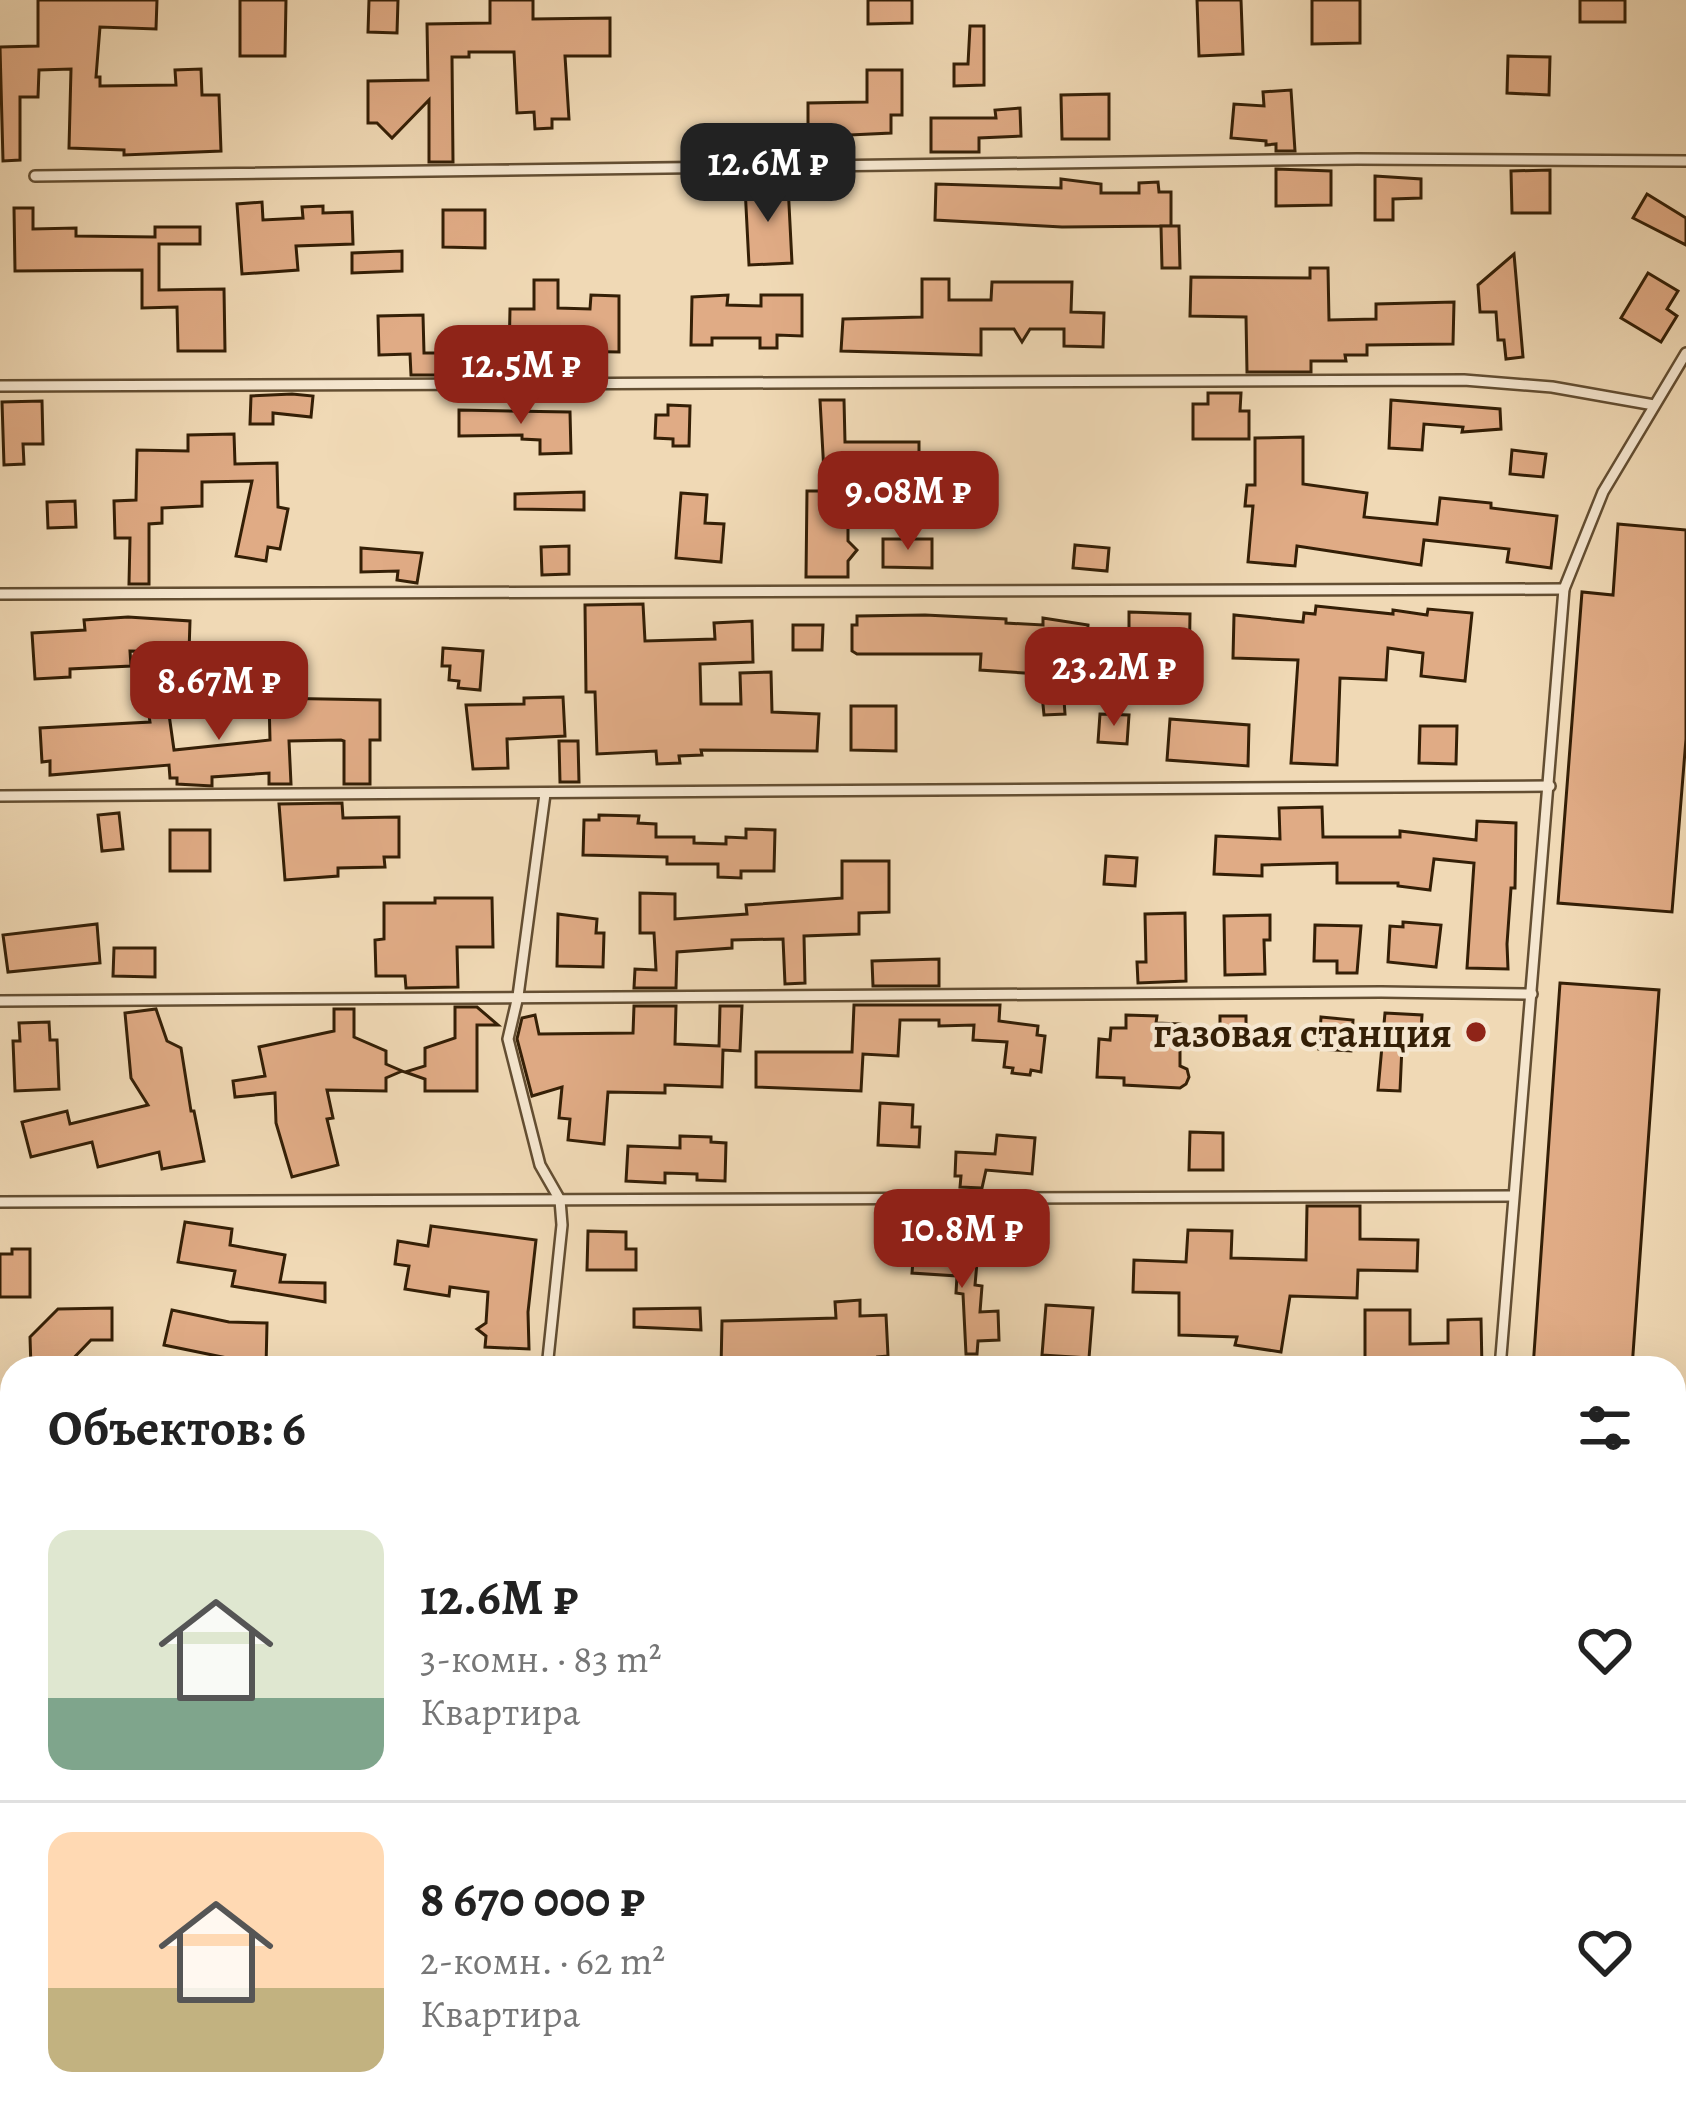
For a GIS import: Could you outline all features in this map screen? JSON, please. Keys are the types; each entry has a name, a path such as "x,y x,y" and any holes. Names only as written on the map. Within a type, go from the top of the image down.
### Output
{"lane":[{"path":"35,176 1357,159 1686,161"},
{"path":"1501,1356 1564,589 1603,492 1686,353"},
{"path":"0,386 1464,380 1552,387 1654,405"},
{"path":"0,594 1564,589"},
{"path":"0,796 1550,786"},
{"path":"545,794 508,1039 540,1165 560,1200 562,1225 548,1356"},
{"path":"0,1001 1532,994"},
{"path":"0,1202 1513,1196"}],"building":[{"path":"38,0 157,0 156,29 100,27 96,77 100,77 100,86 176,85 175,70 201,69 202,95 219,95 221,151 124,155 124,150 69,148 71,69 39,70 38,97 20,97 20,160 3,161 0,47 38,46"},
{"path":"240,0 286,0 285,56 240,56"},
{"path":"369,0 398,0 397,33 368,32"},
{"path":"490,0 533,0 533,19 610,18 610,56 565,56 569,119 552,119 552,128 535,129 534,112 517,113 514,52 469,52 469,57 452,57 453,162 429,162 429,100 392,138 377,123 368,123 368,81 428,80 427,24 490,23"},
{"path":"868,0 912,0 912,23 868,24"},
{"path":"1197,0 1241,0 1243,54 1199,56"},
{"path":"1312,0 1360,0 1360,43 1312,44"},
{"path":"1580,0 1625,0 1625,22 1580,22"},
{"path":"970,26 984,26 984,85 954,86 954,64 968,64"},
{"path":"1508,56 1550,57 1549,95 1507,93"},
{"path":"867,70 902,70 902,115 891,115 891,133 808,137 808,103 867,102"},
{"path":"1291,90 1295,151 1276,151 1276,144 1266,145 1266,141 1231,138 1234,104 1264,106 1263,92"},
{"path":"1109,94 1109,139 1062,139 1061,95"},
{"path":"1020,108 1021,136 979,138 979,152 931,152 931,118 996,118 995,110"},
{"path":"1276,169 1331,171 1331,205 1276,206"},
{"path":"1550,170 1550,213 1512,213 1511,171"},
{"path":"1375,176 1421,179 1421,198 1393,199 1393,220 1375,220"},
{"path":"1061,179 1101,184 1101,193 1139,193 1139,183 1158,182 1159,192 1171,192 1171,226 1062,227 935,220 936,184 1061,188"},
{"path":"788,185 792,263 749,265 745,187"},
{"path":"1647,194 1686,218 1686,245 1633,218"},
{"path":"262,202 263,220 303,218 302,207 323,206 323,213 352,212 353,244 296,246 298,270 242,274 237,204"},
{"path":"14,208 33,208 33,229 76,228 76,236 155,237 155,227 200,227 200,244 159,244 159,290 224,289 225,351 178,351 177,307 142,308 142,270 15,271"},
{"path":"443,210 485,210 485,248 443,247"},
{"path":"1161,226 1179,226 1180,268 1162,268"},
{"path":"402,251 402,271 352,273 352,253"},
{"path":"1514,254 1523,357 1506,359 1504,340 1498,340 1496,312 1480,312 1478,285"},
{"path":"1310,268 1328,268 1329,320 1376,319 1376,304 1454,302 1453,344 1367,345 1367,355 1345,355 1346,361 1311,361 1311,372 1247,372 1246,317 1190,316 1191,277 1310,278"},
{"path":"1648,273 1678,291 1667,309 1677,316 1661,342 1621,318"},
{"path":"922,279 949,279 949,300 991,300 992,282 1072,282 1071,312 1104,313 1103,347 1064,346 1064,329 1030,329 1022,342 1014,329 981,329 981,355 841,351 843,319 922,317"},
{"path":"534,280 558,280 558,308 590,309 591,295 619,296 619,352 558,351 558,375 532,375 532,358 509,358 510,309 534,309"},
{"path":"728,295 727,305 761,306 761,295 802,295 802,336 777,335 777,348 760,348 760,338 712,338 712,345 691,345 692,297"},
{"path":"423,315 424,353 455,353 456,375 411,375 410,354 379,355 378,316"},
{"path":"1208,393 1241,393 1240,411 1249,411 1249,439 1193,439 1193,404 1208,404"},
{"path":"251,396 313,396 311,417 273,413 273,424 250,424"},
{"path":"820,400 844,400 845,442 919,442 919,475 876,475 876,515 848,514 848,541 857,550 848,561 848,577 806,577 807,491 825,491"},
{"path":"1391,400 1500,409 1501,429 1462,432 1463,427 1424,424 1422,450 1389,448"},
{"path":"42,401 43,444 23,444 24,464 4,465 2,402"},
{"path":"668,405 690,406 689,446 673,446 673,439 655,438 656,415 668,415"},
{"path":"459,410 570,412 571,453 540,454 540,440 522,439 522,435 459,436"},
{"path":"234,434 235,464 277,463 278,507 288,509 280,549 268,547 266,561 236,556 252,481 202,482 202,506 162,508 162,523 149,524 149,584 129,584 130,538 115,538 114,501 136,500 137,450 188,451 188,435"},
{"path":"1303,437 1303,484 1367,493 1364,517 1437,524 1440,498 1557,516 1551,568 1507,562 1509,549 1424,540 1421,565 1297,546 1295,566 1248,562 1253,506 1245,506 1247,485 1255,485 1255,438"},
{"path":"1512,450 1546,454 1543,477 1510,474"},
{"path":"584,492 584,510 515,509 515,494"},
{"path":"681,493 707,495 705,523 724,524 721,562 676,558"},
{"path":"75,501 76,527 48,528 47,502"},
{"path":"1618,524 1686,530 1686,739 1672,912 1558,903 1582,592 1613,595"},
{"path":"883,539 932,539 932,568 883,567"},
{"path":"1075,545 1109,548 1107,571 1073,568"},
{"path":"569,546 569,574 542,575 541,547"},
{"path":"361,548 422,553 417,583 397,580 398,571 361,572"},
{"path":"643,604 645,641 715,639 714,623 752,621 753,662 700,664 701,704 741,704 740,673 771,672 772,712 819,714 817,751 701,750 702,755 679,756 680,763 657,764 656,751 597,754 595,692 586,692 585,605"},
{"path":"1316,606 1393,614 1393,610 1427,615 1428,609 1472,613 1465,681 1421,676 1423,653 1388,648 1386,680 1340,678 1337,765 1291,763 1298,660 1233,658 1234,615 1303,622 1304,613 1315,614"},
{"path":"1129,612 1190,614 1189,680 1168,680 1169,643 1129,642"},
{"path":"925,615 1043,625 1043,618 1088,625 1085,674 1062,672 1065,714 1044,715 1040,674 980,670 981,654 852,651 852,625 857,625 857,616"},
{"path":"84,620 190,621 189,652 130,651 131,666 70,669 70,677 35,679 32,633 85,630"},
{"path":"793,625 823,625 822,650 793,650"},
{"path":"443,648 483,651 480,690 458,688 459,681 449,680 450,666 442,666"},
{"path":"166,693 174,750 270,740 269,698 380,700 380,740 370,740 370,784 344,784 341,740 289,741 291,784 269,784 269,773 212,777 212,786 177,784 177,778 170,778 169,765 50,775 50,761 42,762 40,728 150,722 146,695"},
{"path":"563,697 565,736 507,739 508,768 473,769 466,705 524,704 524,698"},
{"path":"851,706 896,706 896,751 851,750"},
{"path":"1100,714 1129,715 1127,744 1098,742"},
{"path":"1170,719 1249,725 1248,766 1167,760"},
{"path":"1420,726 1457,726 1456,764 1419,763"},
{"path":"559,741 578,741 579,782 560,782"},
{"path":"342,803 343,818 399,817 399,857 384,857 385,867 338,868 338,876 285,880 279,804"},
{"path":"1322,807 1323,837 1400,837 1400,831 1476,840 1477,821 1516,823 1508,969 1467,968 1474,863 1434,859 1430,890 1398,883 1337,883 1337,863 1262,865 1262,876 1214,874 1216,836 1280,839 1279,808"},
{"path":"119,813 123,849 102,851 98,815"},
{"path":"599,815 639,816 638,823 656,824 656,837 694,837 694,843 726,844 726,837 746,838 746,829 775,830 774,871 718,877 718,864 583,855 584,820 599,820"},
{"path":"170,830 210,830 210,871 170,871"},
{"path":"1106,856 1137,858 1135,886 1104,884"},
{"path":"842,861 889,861 889,912 859,913 859,934 804,936 805,983 785,984 783,939 732,940 732,948 677,952 676,988 634,988 635,969 656,970 654,933 640,933 640,893 675,894 675,919 747,914 746,905 842,898"},
{"path":"435,898 492,898 493,947 457,947 458,987 406,988 405,976 376,976 375,940 384,939 384,903 435,903"},
{"path":"1185,913 1186,981 1138,983 1137,962 1146,962 1145,914"},
{"path":"558,914 597,919 596,933 604,933 603,967 557,966"},
{"path":"1270,915 1270,940 1264,940 1265,974 1225,975 1224,916"},
{"path":"1403,922 1441,925 1436,967 1388,962 1390,926 1403,927"},
{"path":"97,924 100,963 8,972 3,935"},
{"path":"1315,925 1361,926 1357,973 1337,973 1337,961 1314,961"},
{"path":"114,948 155,948 155,977 113,976"},
{"path":"939,959 939,986 873,986 872,961"},
{"path":"1560,983 1659,990 1633,1356 1534,1356"},
{"path":"854,1005 1000,1005 999,1021 1038,1026 1037,1035 1045,1036 1041,1072 1012,1073 1013,1068 1004,1067 1007,1042 973,1040 974,1025 900,1020 898,1056 863,1054 861,1091 756,1087 756,1052 852,1052"},
{"path":"634,1006 676,1006 675,1044 719,1046 720,1006 742,1006 740,1051 723,1050 722,1087 665,1085 665,1093 608,1092 604,1144 568,1140 570,1119 559,1118 562,1087 532,1096 517,1039 522,1018 535,1015 539,1034 633,1033"},
{"path":"455,1007 477,1007 498,1025 477,1025 477,1091 425,1091 425,1079 405,1072 425,1066 425,1048 455,1038"},
{"path":"156,1009 167,1041 181,1048 204,1161 162,1169 159,1152 98,1167 92,1142 31,1157 22,1122 67,1111 70,1124 148,1105 131,1078 125,1013"},
{"path":"334,1009 354,1009 354,1037 386,1051 386,1064 402,1071 386,1078 386,1091 327,1090 333,1118 327,1119 338,1165 292,1177 276,1123 275,1093 235,1097 233,1081 265,1076 259,1047 334,1031"},
{"path":"1385,1013 1422,1015 1420,1047 1402,1046 1400,1091 1378,1090"},
{"path":"1126,1015 1157,1016 1156,1023 1180,1024 1180,1066 1187,1069 1186,1084 1180,1088 1124,1085 1124,1078 1097,1077 1099,1039 1110,1040 1111,1028 1126,1028"},
{"path":"1220,1016 1246,1016 1246,1044 1220,1043"},
{"path":"1321,1017 1353,1020 1351,1051 1319,1049"},
{"path":"49,1022 50,1040 57,1040 59,1089 15,1091 13,1041 20,1041 19,1023"},
{"path":"880,1103 913,1105 912,1127 920,1127 919,1147 878,1145"},
{"path":"1190,1132 1223,1133 1223,1170 1189,1170"},
{"path":"997,1135 1035,1138 1032,1174 986,1170 982,1188 960,1187 961,1176 955,1176 956,1152 995,1154"},
{"path":"680,1136 711,1137 711,1142 726,1143 725,1181 665,1173 665,1183 626,1181 628,1146 680,1148"},
{"path":"1307,1206 1360,1206 1360,1239 1418,1240 1417,1271 1358,1270 1357,1298 1290,1296 1281,1352 1235,1345 1237,1337 1179,1335 1179,1293 1133,1292 1134,1260 1186,1262 1188,1230 1232,1231 1231,1258 1306,1260"},
{"path":"887,1207 925,1208 924,1243 895,1243"},
{"path":"185,1222 232,1229 230,1245 285,1255 280,1282 325,1283 325,1302 232,1286 235,1271 178,1262"},
{"path":"995,1224 1023,1226 1021,1255 993,1254"},
{"path":"431,1226 536,1240 529,1349 485,1347 486,1336 477,1329 486,1323 488,1292 450,1287 449,1296 405,1289 409,1266 395,1264 398,1241 428,1246"},
{"path":"588,1231 626,1232 626,1249 636,1249 636,1270 587,1270"},
{"path":"12,1249 30,1249 30,1297 0,1297 0,1254 12,1254"},
{"path":"914,1249 978,1251 975,1285 982,1286 980,1312 998,1311 999,1340 978,1341 977,1354 966,1354 963,1294 956,1293 957,1276 912,1273"},
{"path":"860,1300 860,1316 886,1315 888,1356 721,1356 722,1321 836,1318 835,1302"},
{"path":"1046,1305 1093,1308 1089,1356 1042,1355"},
{"path":"112,1308 112,1340 91,1340 76,1356 31,1356 30,1337 58,1309"},
{"path":"700,1308 701,1330 634,1327 634,1309"},
{"path":"172,1310 229,1322 267,1323 266,1356 217,1356 164,1345"},
{"path":"1365,1310 1410,1310 1410,1344 1448,1343 1448,1320 1481,1319 1482,1356 1365,1356"}],"place":[{"name":"газовая станция","path":"1476,1032"}]}
